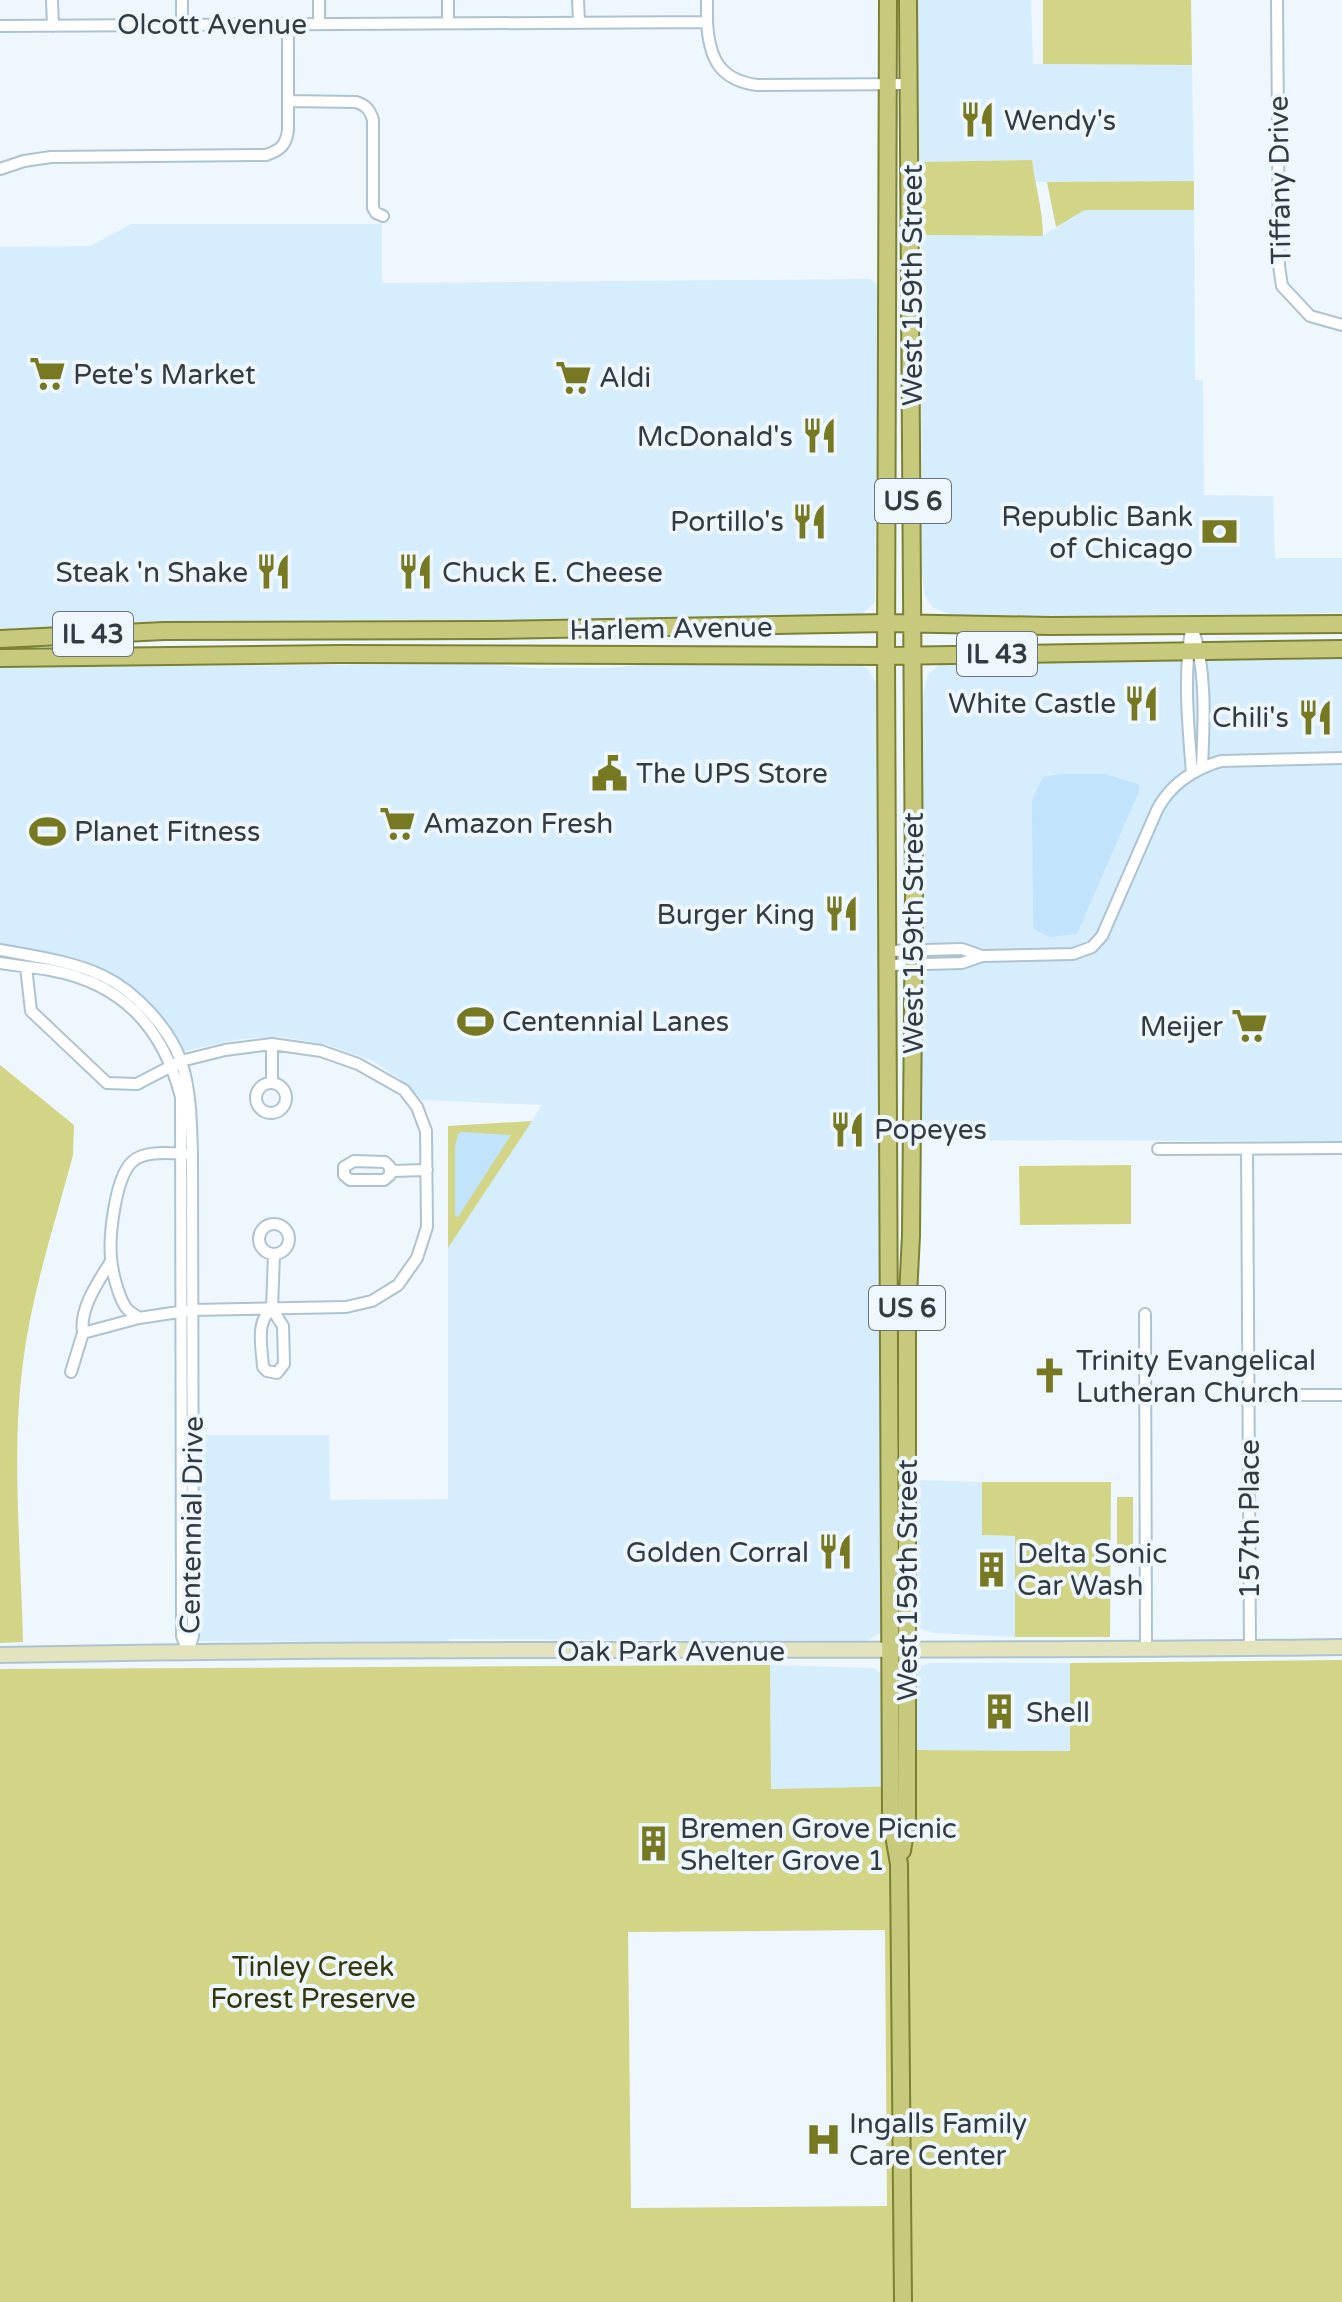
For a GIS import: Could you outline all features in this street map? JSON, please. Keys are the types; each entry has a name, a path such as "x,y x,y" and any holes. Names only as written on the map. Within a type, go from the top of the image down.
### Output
{"main road":[{"name":"West 159th Street","path":"888,0 886,656 900,1651"},
{"name":"West 159th Street","path":"903,2302 899,1864 891,1818 900,1651 914,958 908,0"},
{"name":"Harlem Avenue","path":"0,639 164,631 508,630 887,623 1342,624"},
{"name":"Harlem Avenue","path":"0,658 340,654 886,656 1342,649"}],"street":[{"path":"52,0 53,26"},
{"path":"182,0 182,24"},
{"path":"319,0 319,24"},
{"path":"448,0 448,22"},
{"path":"578,0 579,21"},
{"path":"707,0 711,54 728,75 741,82 757,85 910,84"},
{"name":"Tiffany Drive","path":"1277,0 1279,266 1282,286 1310,316 1342,325"},
{"name":"Olcott Avenue","path":"0,26 707,22"},
{"path":"0,169 51,157 266,155 280,151 288,130 288,24"},
{"path":"288,101 356,102 364,104 370,111 373,120 373,208 383,216"},
{"path":"1192,624 1204,723 1197,770"},
{"path":"1194,651 1188,723 1197,770"},
{"path":"889,958 962,963 982,956 1080,953 1092,947 1106,929 1164,797 1197,770 1221,761 1342,758"},
{"name":"Centennial Drive","path":"0,950 58,962 103,976 125,991 165,1030 190,1105 186,1154 182,1636 188,1652"},
{"name":"Centennial Drive","path":"0,963 51,970 94,983 113,993 155,1034 176,1064"},
{"path":"26,967 31,1011 107,1083 137,1084 176,1064 225,1050 272,1044 321,1051 358,1064 404,1090 424,1122 427,1227 417,1258 398,1285 372,1301 354,1306 186,1311 139,1318 83,1333"},
{"path":"272,1044 272,1082"},
{"path":"1158,1149 1342,1148"},
{"name":"157th Place","path":"1247,1149 1250,1649"},
{"path":"139,1318 125,1308 111,1261 111,1232 119,1189 133,1160 143,1155 186,1154"},
{"path":"391,1171 427,1170"},
{"path":"272,1309 265,1314 262,1323 263,1367 271,1373 282,1369 284,1364 283,1326 272,1309 274,1254"},
{"path":"71,1372 89,1301 111,1261"},
{"path":"1145,1314 1146,1649"},
{"path":"1248,1395 1342,1395"},
{"name":"Oak Park Avenue","path":"0,1655 1342,1647"}],"shaded area":[{"path":"914,0 1031,0 1033,64 1192,65 1194,181 1034,182 1032,160 917,162"},
{"path":"1085,210 1194,210 1195,380 1203,381 1204,495 1273,496 1275,558 1342,558 1342,613 965,617 932,607 925,596 922,574 921,235 1042,236"},
{"path":"131,224 382,224 382,283 870,279 876,283 878,292 875,602 861,615 840,619 148,624 0,632 0,247 90,246"},
{"path":"1342,656 1342,1141 917,1140 922,1030 922,699 928,674 944,661"},
{"path":"661,662 854,663 867,668 877,684 883,1632 866,1641 199,1641 200,1435 329,1435 330,1500 448,1499 448,1248 542,1105 422,1100 400,1079 373,1061 328,1045 282,1037 240,1039 185,1051 172,1030 144,1000 115,976 79,959 0,943 0,663 191,666 482,664 532,668 612,668"},
{"path":"1105,774 1138,784 1140,789 1077,934 1050,937 1033,929 1032,800 1043,777"},
{"path":"458,1134 511,1135 458,1217 455,1216 455,1146"},
{"path":"915,1480 982,1482 982,1535 1015,1536 1015,1637 934,1633 921,1629 914,1617"},
{"path":"930,1663 1070,1663 1071,1751 914,1750 915,1674 920,1666"},
{"path":"770,1665 874,1668 880,1673 884,1681 887,1787 771,1789"}],"green space":[{"path":"1043,0 1191,0 1192,65 1043,64"},
{"path":"1032,160 1043,236 921,235 917,162"},
{"path":"1194,181 1194,210 1085,210 1056,227 1047,182"},
{"path":"0,1065 74,1125 73,1155 32,1310 19,1396 17,1467 23,1642 0,1643"},
{"path":"532,1121 448,1248 448,1126"},
{"path":"1131,1165 1131,1224 1020,1225 1019,1166"},
{"path":"982,1482 1111,1482 1110,1637 1015,1637 1015,1536 982,1535"},
{"path":"1117,1497 1133,1497 1133,1562 1117,1562"},
{"name":"Tinley Creek Forest Preserve","path":"1342,1660 1342,2302 0,2302 0,1669 770,1665 771,1789 914,1786 914,1750 1070,1751 1070,1663","holes":["885,1930 887,2206 631,2208 628,1932"]}],"place":[{"name":"Wendy's","path":"978,120"},
{"name":"Pete's Market","path":"47,374"},
{"name":"Aldi","path":"573,377"},
{"name":"McDonald's","path":"819,436"},
{"name":"Portillo's","path":"810,521"},
{"name":"Republic Bank of Chicago","path":"1219,532"},
{"name":"Steak 'n Shake","path":"274,572"},
{"name":"Chuck E. Cheese","path":"416,572"},
{"name":"White Castle","path":"1142,703"},
{"name":"Chili's","path":"1315,717"},
{"name":"The UPS Store","path":"610,773"},
{"name":"Amazon Fresh","path":"397,823"},
{"name":"Planet Fitness","path":"48,831"},
{"name":"Burger King","path":"841,914"},
{"name":"Centennial Lanes","path":"476,1021"},
{"name":"Meijer","path":"1249,1026"},
{"name":"Popeyes","path":"848,1129"},
{"name":"Trinity Evangelical Lutheran Church","path":"1050,1376"},
{"name":"Golden Corral","path":"835,1552"},
{"name":"Delta Sonic Car Wash","path":"991,1569"},
{"name":"Shell","path":"1000,1712"},
{"name":"Bremen Grove Picnic Shelter Grove 1","path":"654,1844"},
{"name":"Ingalls Family Care Center","path":"823,2139"}]}
